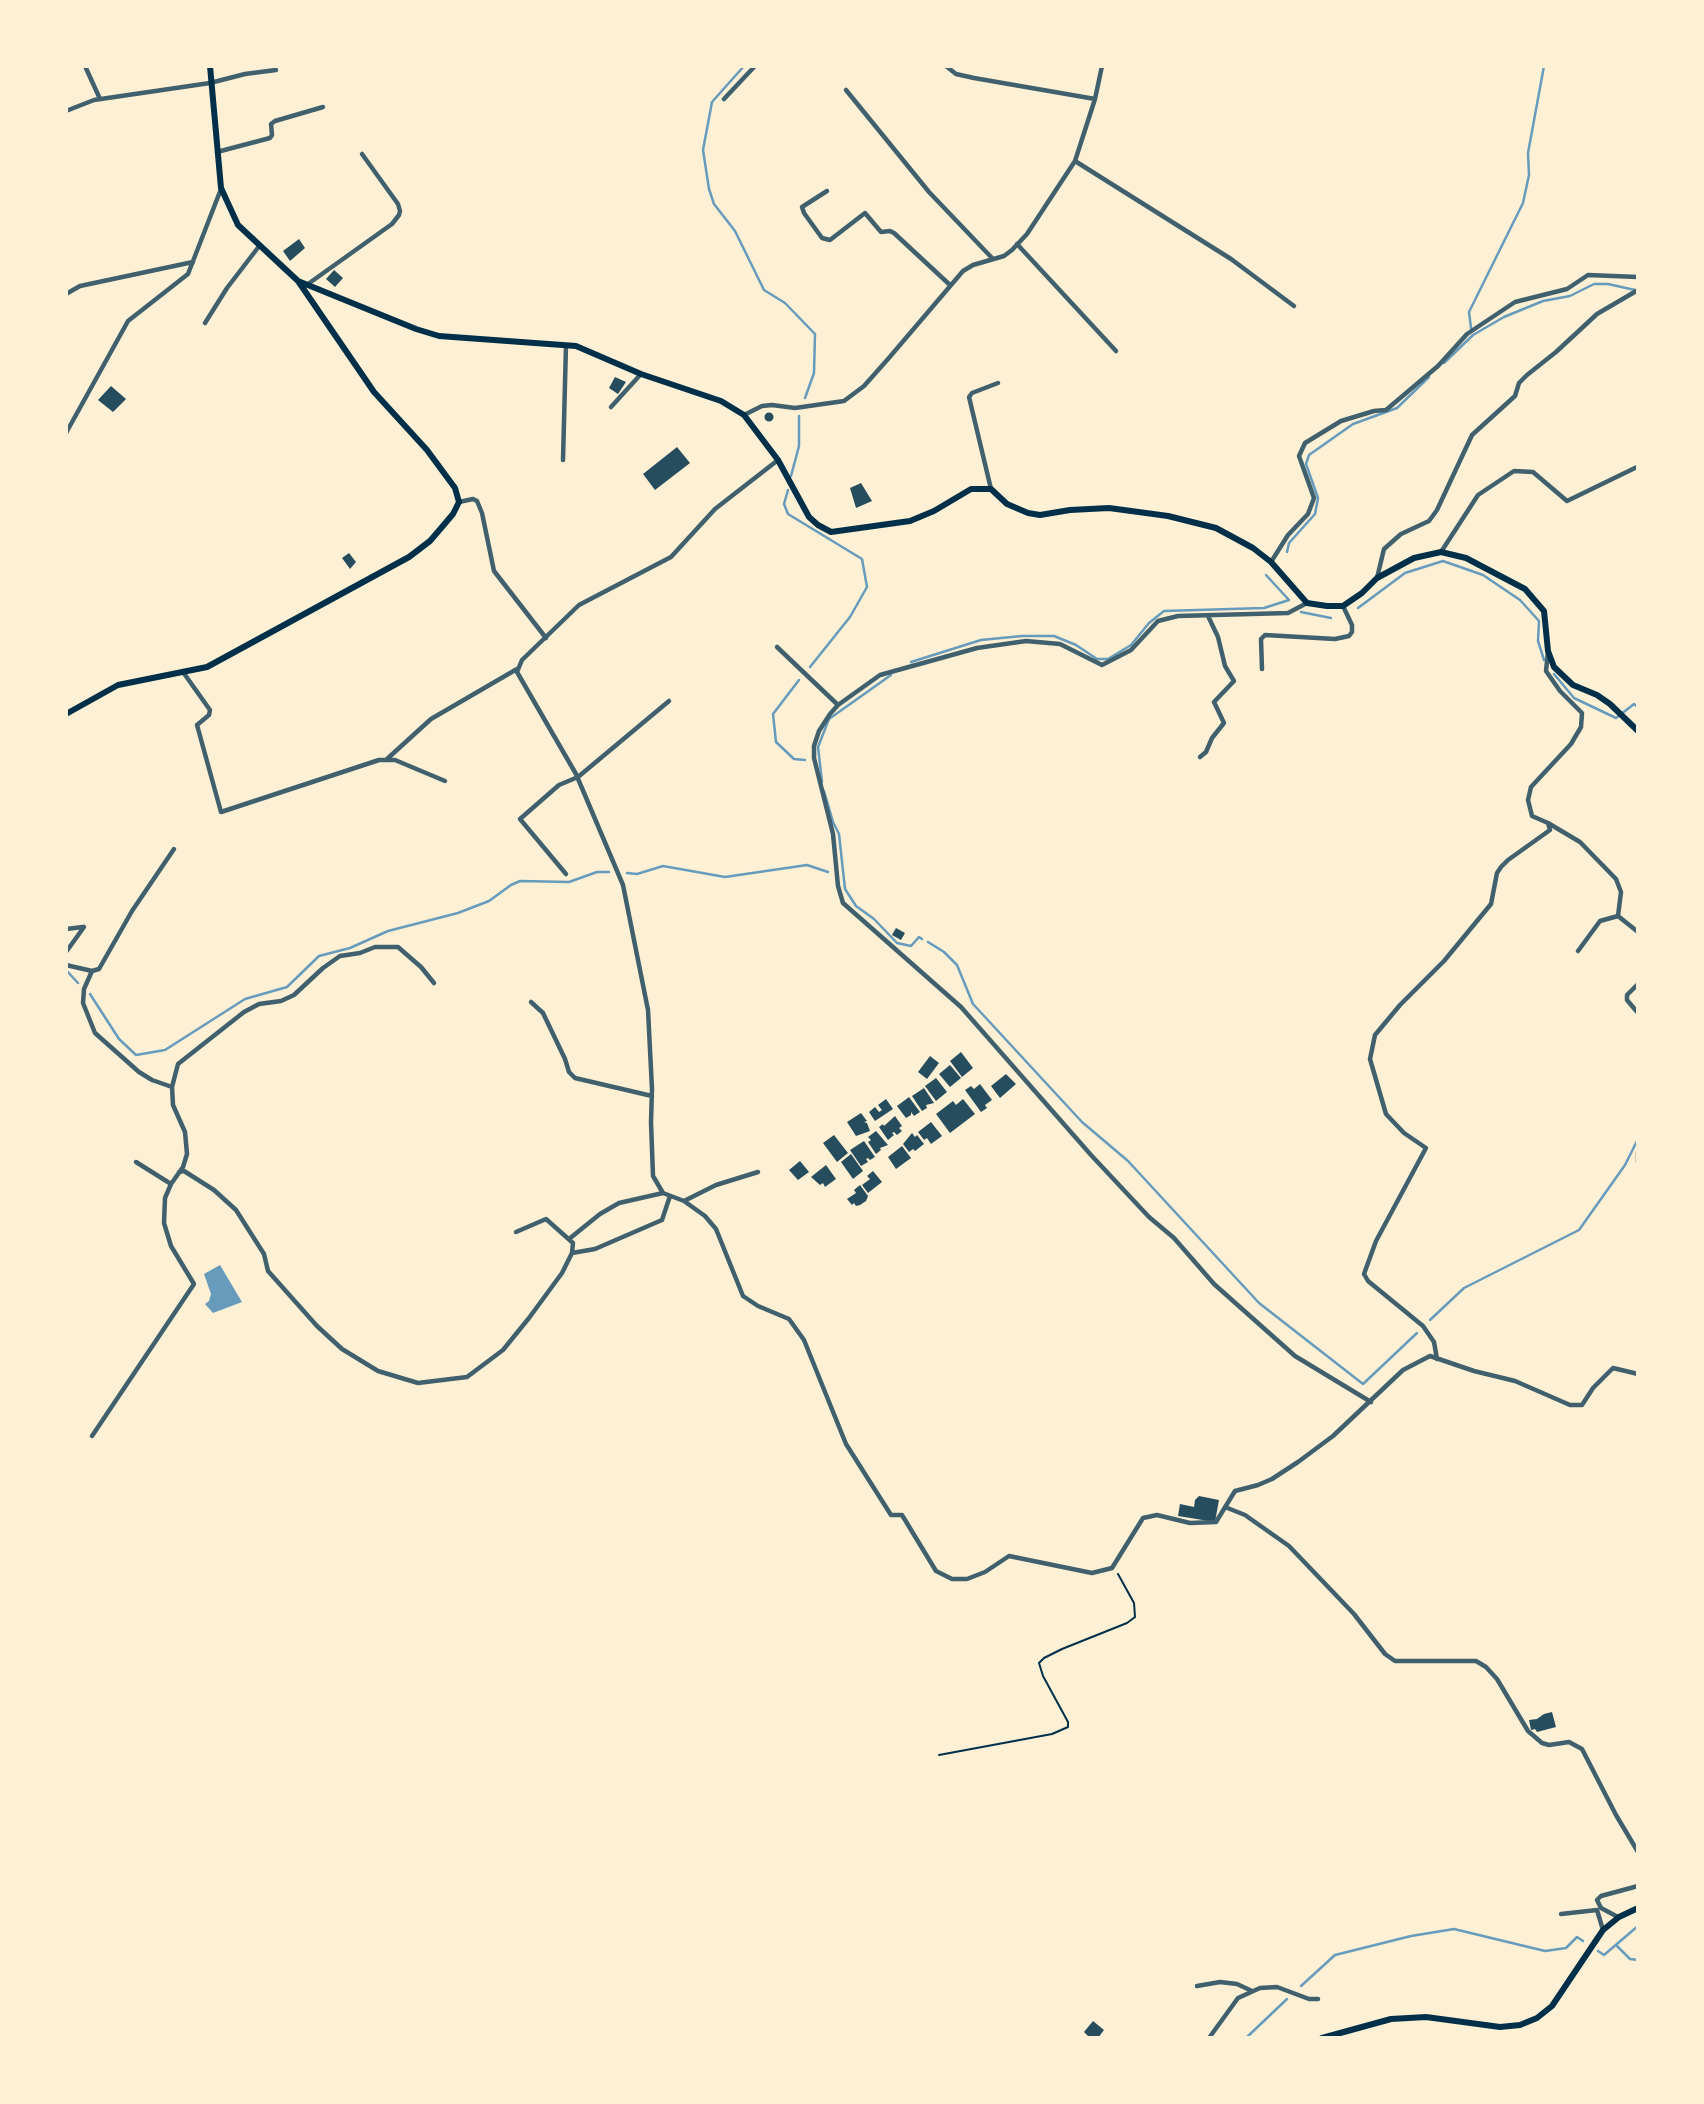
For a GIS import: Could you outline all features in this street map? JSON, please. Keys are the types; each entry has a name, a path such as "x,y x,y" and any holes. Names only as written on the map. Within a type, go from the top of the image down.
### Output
{"main road":[{"path":"66,714 118,685 207,667 409,557 430,541 453,514 458,502 455,488 427,450 374,392 298,281 238,225 221,188 210,66"},
{"path":"298,281 439,336 576,346 641,374 722,401 744,415 778,460 809,517 831,532 910,521 934,511 971,489 991,489 1006,504 1028,513 1040,515 1109,508 1168,516 1216,528 1253,548 1271,562 1307,603 1327,607 1343,606 1377,578 1414,558 1441,552 1466,558 1525,589 1544,611 1548,651 1554,667 1573,685 1597,695 1637,731"},
{"path":"1322,2038 1391,2019 1426,2017 1500,2027 1520,2025 1537,2018 1552,2006 1603,1930 1619,1917 1637,1908"}],"street":[{"path":"85,66 100,99"},
{"path":"724,99 755,66"},
{"path":"946,66 952,72 974,78 1095,99"},
{"path":"744,415 762,406 795,408 844,401 863,386 888,359 950,285 973,265 1003,256 1017,244 1027,234 1075,161 1095,99 1102,66"},
{"path":"66,111 100,99 276,70"},
{"path":"846,90 929,192 993,258"},
{"path":"218,152 270,138 271,126 275,121 323,107"},
{"path":"308,284 392,224 399,215 398,204 362,154"},
{"path":"1075,161 1231,259 1294,306"},
{"path":"66,433 128,321 183,280 194,262 221,188"},
{"path":"827,191 802,207 804,214 822,238 830,240 865,213 881,232 894,233 950,285"},
{"path":"1017,244 1116,351"},
{"path":"205,323 227,288 260,245"},
{"path":"66,294 80,286 194,262"},
{"path":"1271,562 1288,535 1308,514 1314,498 1299,456 1305,443 1340,421 1386,410 1438,366 1467,334 1515,302 1567,289 1588,275 1637,277"},
{"path":"1377,578 1384,549 1401,534 1432,517 1472,435 1515,397 1519,383 1527,375 1597,314 1637,290"},
{"path":"563,460 566,345"},
{"path":"611,407 641,374"},
{"path":"991,489 969,397 972,393 998,383"},
{"path":"387,759 431,719 517,668 584,600 671,557 715,509 778,460"},
{"path":"1441,552 1478,495 1514,471 1533,472 1567,501 1637,467"},
{"path":"458,502 472,499 477,501 494,572 546,638"},
{"path":"1307,603 1288,613 1178,616 1158,621 1131,650 1102,665 1060,644 1026,641 976,648 880,675 838,705 819,731 814,746 814,758 833,834 844,903 961,1007 1091,1155 1149,1217 1174,1238 1214,1284 1295,1356 1371,1402"},
{"path":"1262,670 1261,639 1265,635 1335,639 1349,636 1352,625 1343,606"},
{"path":"1200,757 1224,723 1214,702 1234,681 1225,666 1218,637 1208,615"},
{"path":"777,647 838,705"},
{"path":"1548,651 1546,671 1560,691 1582,713 1581,727 1562,757 1531,787 1528,800 1532,816 1580,842 1616,879 1621,892 1618,916"},
{"path":"517,668 519,676 578,777 623,885 648,1010 653,1176 663,1193"},
{"path":"183,672 210,710 209,715 198,722 197,727 221,812 379,760 387,759 445,781"},
{"path":"566,874 520,819 559,785 578,777 669,701"},
{"path":"1437,1359 1434,1342 1423,1326 1368,1281 1364,1274 1376,1241 1426,1147 1404,1133 1386,1114 1370,1059 1375,1035 1444,961 1491,904 1501,867 1545,836 1550,830 1548,823"},
{"path":"66,965 92,971 99,969 132,911 174,849"},
{"path":"1618,916 1637,932"},
{"path":"1578,951 1600,921 1618,916"},
{"path":"66,929 84,927 66,952"},
{"path":"92,1436 194,1284 171,1246 164,1223 165,1198 187,1160 184,1132 173,1105 172,1087 178,1064 244,1012 259,1004 281,1001 294,995 323,968 340,957 375,947 398,947 421,967 434,983"},
{"path":"92,971 84,989 83,1003 95,1033 139,1072 172,1087"},
{"path":"1637,984 1627,995 1627,1000 1637,1013"},
{"path":"531,1002 543,1013 569,1072 575,1078 652,1096"},
{"path":"1637,1152 1637,1162"},
{"path":"136,1162 171,1184"},
{"path":"180,1172 184,1171 214,1190 236,1210 264,1254 268,1270 317,1326 342,1349 378,1371 418,1383 467,1377 503,1350 562,1273 572,1253 573,1243 569,1239 546,1219 516,1232"},
{"path":"684,1201 716,1185 758,1172"},
{"path":"569,1239 600,1214 619,1203 663,1193 684,1201 705,1216 716,1229 743,1296 758,1306 789,1318 804,1340 846,1444 891,1515 902,1515 936,1571 952,1579 967,1579 985,1572 1009,1556 1092,1573 1113,1568 1143,1518 1157,1515 1207,1524 1216,1522 1235,1491 1272,1479 1333,1437 1403,1370 1430,1356 1515,1381 1570,1405 1581,1405 1612,1368 1637,1374"},
{"path":"572,1253 595,1249 662,1220 670,1196"},
{"path":"1224,1507 1245,1515 1289,1546 1354,1614 1385,1654 1395,1661 1476,1661 1486,1667 1497,1679 1528,1731 1542,1744 1570,1742 1582,1749 1637,1852"},
{"path":"1619,1917 1601,1908 1597,1900 1601,1896 1637,1886"},
{"path":"1561,1914 1597,1910 1603,1930"},
{"path":"1197,1986 1220,1982 1237,1983 1253,1991"},
{"path":"1209,2038 1238,1998 1253,1991 1277,1987 1309,1999 1318,1999"}],"path":[{"path":"939,1755 1052,1734 1068,1727 1069,1722 1043,1676 1039,1663 1062,1649 1127,1623 1135,1617 1134,1603 1123,1580 1113,1568"}],"water":[{"path":"220,1265 242,1302 213,1313 205,1304 211,1294 204,1274"}],"building":[{"path":"299,239 305,248 290,261 283,251"},
{"path":"334,270 343,278 335,287 326,279"},
{"path":"615,377 626,382 618,394 609,388"},
{"path":"111,386 126,399 113,412 98,400"},
{"path":"769,412 774,417 769,422 764,417"},
{"path":"677,447 690,463 655,490 643,474"},
{"path":"861,483 872,501 856,508 850,488"},
{"path":"349,553 356,562 350,569 342,558"},
{"path":"896,928 905,933 901,940 892,935"},
{"path":"961,1052 973,1068 962,1077 950,1061"},
{"path":"930,1056 939,1063 927,1079 918,1072"},
{"path":"950,1065 961,1078 950,1087 939,1074"},
{"path":"1006,1074 1016,1084 1000,1098 991,1086"},
{"path":"936,1078 947,1092 936,1101 925,1086"},
{"path":"980,1084 992,1100 981,1112 965,1090 971,1086 974,1089"},
{"path":"924,1088 934,1103 926,1105 927,1108 922,1111 912,1096"},
{"path":"909,1097 920,1112 914,1116 911,1112 906,1118 897,1106"},
{"path":"886,1099 893,1109 875,1121 869,1112 875,1107 879,1112 882,1110 878,1105"},
{"path":"963,1099 975,1114 950,1133 936,1114 953,1101 956,1105"},
{"path":"861,1113 870,1131 856,1136 847,1122"},
{"path":"895,1116 902,1126 899,1128 902,1131 897,1135 892,1133 894,1135 888,1140 879,1127"},
{"path":"931,1122 942,1136 931,1144 918,1132"},
{"path":"876,1131 888,1145 880,1148 876,1154 868,1142 871,1140 868,1137"},
{"path":"912,1133 924,1144 909,1152 903,1144"},
{"path":"834,1135 848,1153 837,1162 823,1143"},
{"path":"864,1141 875,1157 866,1159 868,1162 861,1166 850,1150"},
{"path":"902,1146 911,1158 896,1169 888,1157"},
{"path":"851,1154 863,1171 853,1179 841,1162"},
{"path":"800,1161 809,1172 798,1180 789,1170"},
{"path":"826,1165 836,1179 825,1187 811,1177"},
{"path":"873,1171 882,1182 868,1193 862,1185 870,1179 867,1176"},
{"path":"860,1185 868,1196 866,1201 860,1205 852,1205 847,1199 856,1193 854,1190"},
{"path":"1199,1496 1219,1500 1215,1522 1178,1516 1180,1504 1194,1507"},
{"path":"1552,1712 1556,1727 1537,1732 1535,1729 1531,1730 1529,1720"},
{"path":"1093,2021 1104,2030 1098,2038 1090,2038 1084,2032"}],"waterway":[{"path":"744,66 712,102 703,150 709,189 714,204 735,231 764,290 785,303 815,334 814,373 805,398"},
{"path":"1471,328 1469,312 1523,203 1529,175 1528,153 1544,66"},
{"path":"1444,363 1473,335 1504,317 1543,301 1570,296 1594,284 1635,290"},
{"path":"1287,552 1289,543 1315,514 1318,498 1306,464 1309,455 1353,424 1397,408 1429,377"},
{"path":"791,476 799,446 799,416"},
{"path":"788,490 784,504 788,514 862,559 867,587 850,617 810,667"},
{"path":"1358,608 1405,573 1443,561 1483,575 1520,600 1539,621 1538,641 1544,660"},
{"path":"911,662 981,640 1022,636 1054,636 1076,645 1097,659 1108,659 1131,645 1149,623 1164,611 1264,608 1289,600 1266,575"},
{"path":"1301,612 1331,618"},
{"path":"1554,674 1574,698 1616,718 1634,704 1638,707"},
{"path":"822,782 818,747 829,719 891,675"},
{"path":"799,680 773,714 776,742 794,759 805,760"},
{"path":"824,791 839,834 845,889 856,906 874,919 897,943 911,946 919,937 922,939"},
{"path":"627,873 637,874 663,866 725,877 807,865 828,872"},
{"path":"90,994 119,1039 136,1055 165,1050 245,999 287,987 319,956 350,948 388,931 458,913 489,901 520,881 569,882 597,872 609,872"},
{"path":"928,942 944,952 957,965 973,1004 1082,1122 1128,1161 1259,1303 1363,1384 1417,1333"},
{"path":"66,970 78,983"},
{"path":"1430,1320 1464,1288 1579,1230 1625,1165 1638,1139"},
{"path":"1598,1951 1604,1955 1638,1926"},
{"path":"1301,1986 1335,1955 1411,1936 1454,1929 1545,1951 1566,1948 1577,1937 1583,1941"},
{"path":"1616,1945 1630,1959 1638,1960"},
{"path":"1246,2038 1287,1999"}]}
